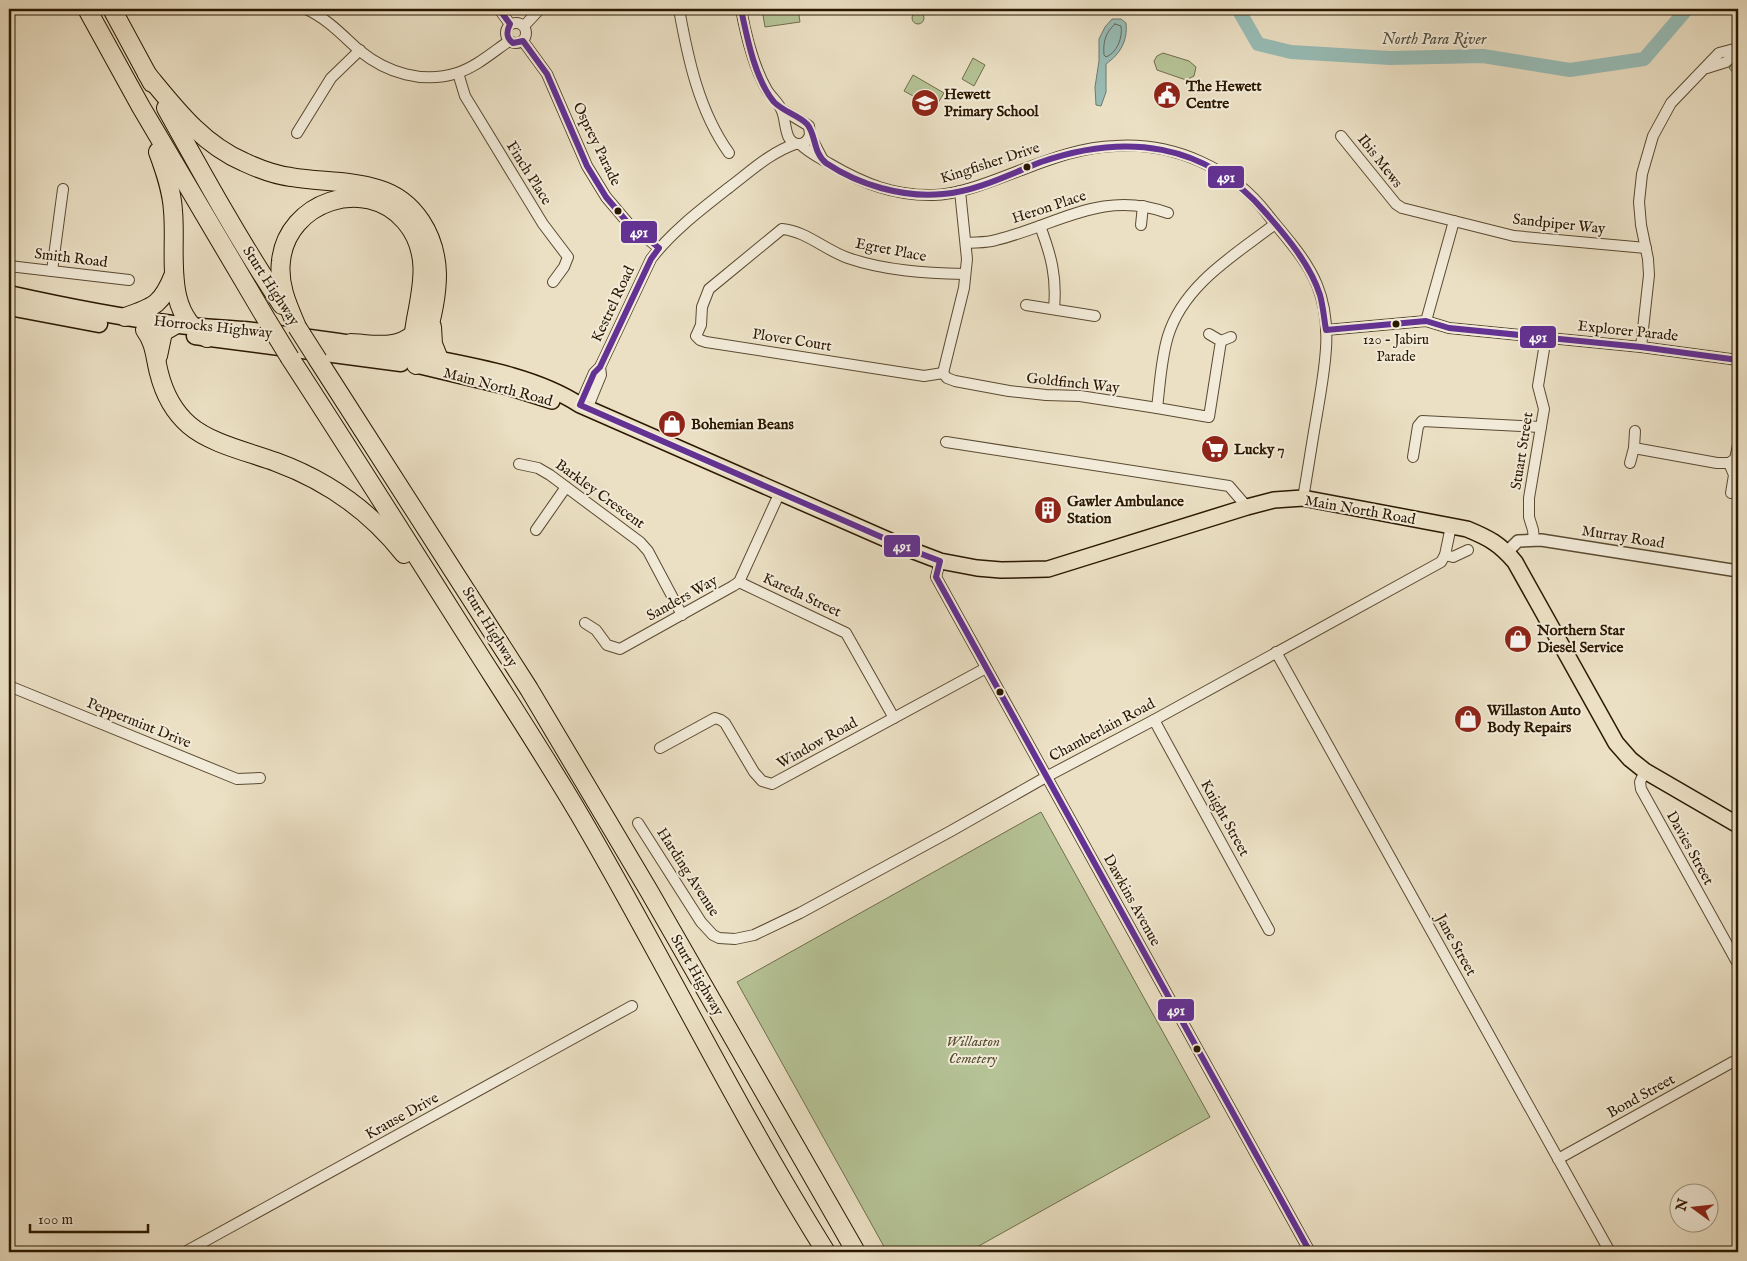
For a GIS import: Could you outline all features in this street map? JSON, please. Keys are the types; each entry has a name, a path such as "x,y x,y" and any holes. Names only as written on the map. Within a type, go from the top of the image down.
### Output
{"highway":[{"name":"Sturt Highway","path":"86,9 141,107 290,358 458,621 578,814 649,936 733,1095 792,1198 826,1252"},
{"name":"Sturt Highway","path":"112,9 218,200 267,283 529,689 654,899 856,1252"},
{"path":"147,74 189,124 213,144 234,157 257,168 280,175 378,189 394,196 407,206 429,235 434,253 437,284 424,347 417,360"},
{"path":"141,107 165,173 171,195 174,223 174,273 178,300 176,327 157,361"},
{"path":"297,327 281,281 281,260 286,241 302,218 316,207 334,199 358,197 376,201 404,219 418,240 423,258 422,291 413,348 417,360"},
{"path":"125,317 147,310 159,301 168,288 174,273"},
{"name":"Horrocks Highway","path":"9,294 176,327 207,338 417,360"},
{"name":"Horrocks Highway","path":"9,308 145,330 176,327 252,330 351,343 417,360"},
{"path":"432,314 433,344 439,360"},
{"path":"176,327 207,338"},
{"path":"145,330 152,342 161,380 168,398 177,412 190,426 221,442 298,470 330,487 352,502 392,539 458,621"},
{"path":"351,343 390,345 405,341 414,334"},
{"path":"792,1198 810,1252"}],"main road":[{"name":"Main North Road","path":"417,360 439,360 486,368 565,396 584,407 940,561 1001,570 1048,569 1247,507 1274,500 1303,498 1468,529 1491,539 1507,552 1520,570 1616,742 1630,760 1645,771 1738,825"},
{"name":"Main North Road","path":"417,360 561,404 584,407"}],"street":[{"path":"306,9 323,17 372,60 402,74 435,77 458,73 478,63 509,40"},
{"path":"499,9 510,24"},
{"path":"524,26 540,9"},
{"path":"679,9 695,83 717,136 729,154"},
{"path":"741,9 757,68 767,90 781,109 788,138 797,144 808,140 810,135"},
{"path":"520,23 524,26 527,31 523,41 513,43 509,40 506,35 510,24 520,23"},
{"name":"Osprey Parade","path":"523,41 547,74 587,166 606,197 628,224 659,248"},
{"path":"1641,346 1649,275 1639,202 1642,174 1653,136 1671,103 1706,68 1726,62 1738,49"},
{"path":"297,133 331,78 360,50"},
{"name":"Finch Place","path":"458,73 465,96 543,224 568,257 564,267 553,282"},
{"path":"781,109 809,126 810,135 823,160"},
{"path":"787,131 792,121 802,120"},
{"name":"Kestrel Road","path":"768,157 787,131"},
{"name":"Ibis Mews","path":"1342,136 1396,204 1402,208 1454,221"},
{"name":"Kestrel Road","path":"584,407 594,373 600,367 651,259 659,248 702,209 768,157 781,149 797,144"},
{"name":"Kingfisher Drive","path":"797,144 856,179 882,188 936,196 960,191 1072,153 1115,146 1148,147 1192,157 1221,172 1255,198 1302,257 1317,284 1323,302 1327,345 1303,498"},
{"path":"52,271 63,189"},
{"path":"943,373 964,288 967,259 960,191"},
{"name":"Heron Place","path":"966,243 995,241 1086,210 1107,205 1129,204 1168,213"},
{"path":"1141,225 1143,206"},
{"path":"1326,330 1426,321 1454,221"},
{"name":"Sandpiper Way","path":"1454,221 1514,236 1646,248"},
{"path":"1157,408 1167,337 1182,306 1196,287 1211,273 1275,224"},
{"path":"1040,226 1050,253 1054,274 1054,308"},
{"name":"Egret Place","path":"716,283 782,229 792,230 847,258 907,272 965,274"},
{"name":"Smith Road","path":"9,266 129,280"},
{"name":"Plover Court","path":"716,283 709,289 702,307 701,324 696,336 700,340 924,376 943,373"},
{"path":"1026,305 1095,316"},
{"name":"Explorer Parade","path":"1426,321 1449,328 1641,346 1738,360"},
{"path":"1209,334 1221,341 1231,337"},
{"name":"Stuart Street","path":"1534,540 1529,517 1529,498 1544,409 1538,386 1546,337"},
{"name":"Goldfinch Way","path":"943,373 947,378 954,381 1009,391 1080,396 1209,417 1221,341"},
{"path":"1413,457 1418,426 1422,421 1541,427"},
{"path":"1630,463 1634,448 1635,431"},
{"path":"946,442 1229,486 1247,507"},
{"path":"1634,448 1729,463 1735,460 1738,445"},
{"path":"1729,463 1734,474 1731,493"},
{"name":"Barkley Crescent","path":"519,464 538,468 640,542 648,551 682,615"},
{"path":"536,530 566,487"},
{"name":"Sanders Way","path":"585,623 596,630 610,647 620,650 739,582 780,492"},
{"path":"1445,555 1451,526"},
{"name":"Murray Road","path":"1507,552 1518,542 1541,540 1738,571"},
{"name":"Chamberlain Road","path":"713,935 719,938 735,939 754,936 800,913 1441,562 1445,555 1453,557 1468,550"},
{"name":"Dawkins Avenue","path":"940,561 936,577 1310,1252"},
{"name":"Kareda Street","path":"739,582 846,633 894,718"},
{"name":"Jane Street","path":"1276,652 1610,1252"},
{"name":"Window Road","path":"660,748 715,718 725,723 754,772 762,781 772,784 986,668"},
{"name":"Peppermint Drive","path":"9,686 237,778 260,778"},
{"name":"Knight Street","path":"1154,720 1269,930"},
{"name":"Davies Street","path":"1645,771 1640,782 1641,789 1738,962"},
{"name":"Harding Avenue","path":"638,823 701,922 713,935"},
{"name":"Krause Drive","path":"185,1252 632,1006"},
{"name":"Bond Street","path":"1558,1159 1738,1059"}],"green space":[{"path":"762,9 798,9 800,22 765,27"},
{"path":"920,12 923,13 923,23 916,24 913,23 912,16 913,13"},
{"path":"1163,53 1189,61 1196,67 1194,76 1186,80 1157,70 1154,61 1157,56"},
{"path":"1738,57 1738,78 1729,68"},
{"path":"973,58 985,65 974,86 962,79"},
{"path":"913,75 944,93 935,108 904,91"},
{"name":"Willaston Cemetery","path":"1041,812 1210,1117 968,1252 887,1252 737,982"}],"water":[{"path":"1112,19 1121,19 1126,23 1126,36 1119,51 1106,64 1106,92 1101,106 1096,105 1095,87 1099,61 1099,39 1105,27"}],"waterway":[{"name":"North Para River","path":"1238,9 1258,44 1291,52 1390,58 1483,56 1570,70 1644,59 1687,9"}],"transit line":[{"name":"491","path":"499,9 510,24 507,32 509,39 513,43 523,41 547,74 587,166 606,197 628,223 659,248 651,259 580,405 940,561 936,577 1310,1252"},
{"name":"491","path":"741,9 749,45 767,93 774,102 807,124 819,154 826,163 867,184 912,194 943,194 981,186 1041,162 1072,153 1103,148 1133,147 1162,150 1190,158 1216,171 1242,189 1265,212 1289,241 1310,272 1320,295 1326,330 1426,321 1449,328 1641,347 1738,360"}],"place":[{"name":"The Hewett Centre","path":"1167,95"},
{"name":"Hewett Primary School","path":"925,103"},
{"name":"120 - Jabiru Parade","path":"1396,324"},
{"name":"Bohemian Beans","path":"672,424"},
{"name":"Lucky 7","path":"1215,449"},
{"name":"Gawler Ambulance Station","path":"1048,510"},
{"name":"Northern Star Diesel Service","path":"1518,639"},
{"name":"Willaston Auto Body Repairs","path":"1468,719"}]}
